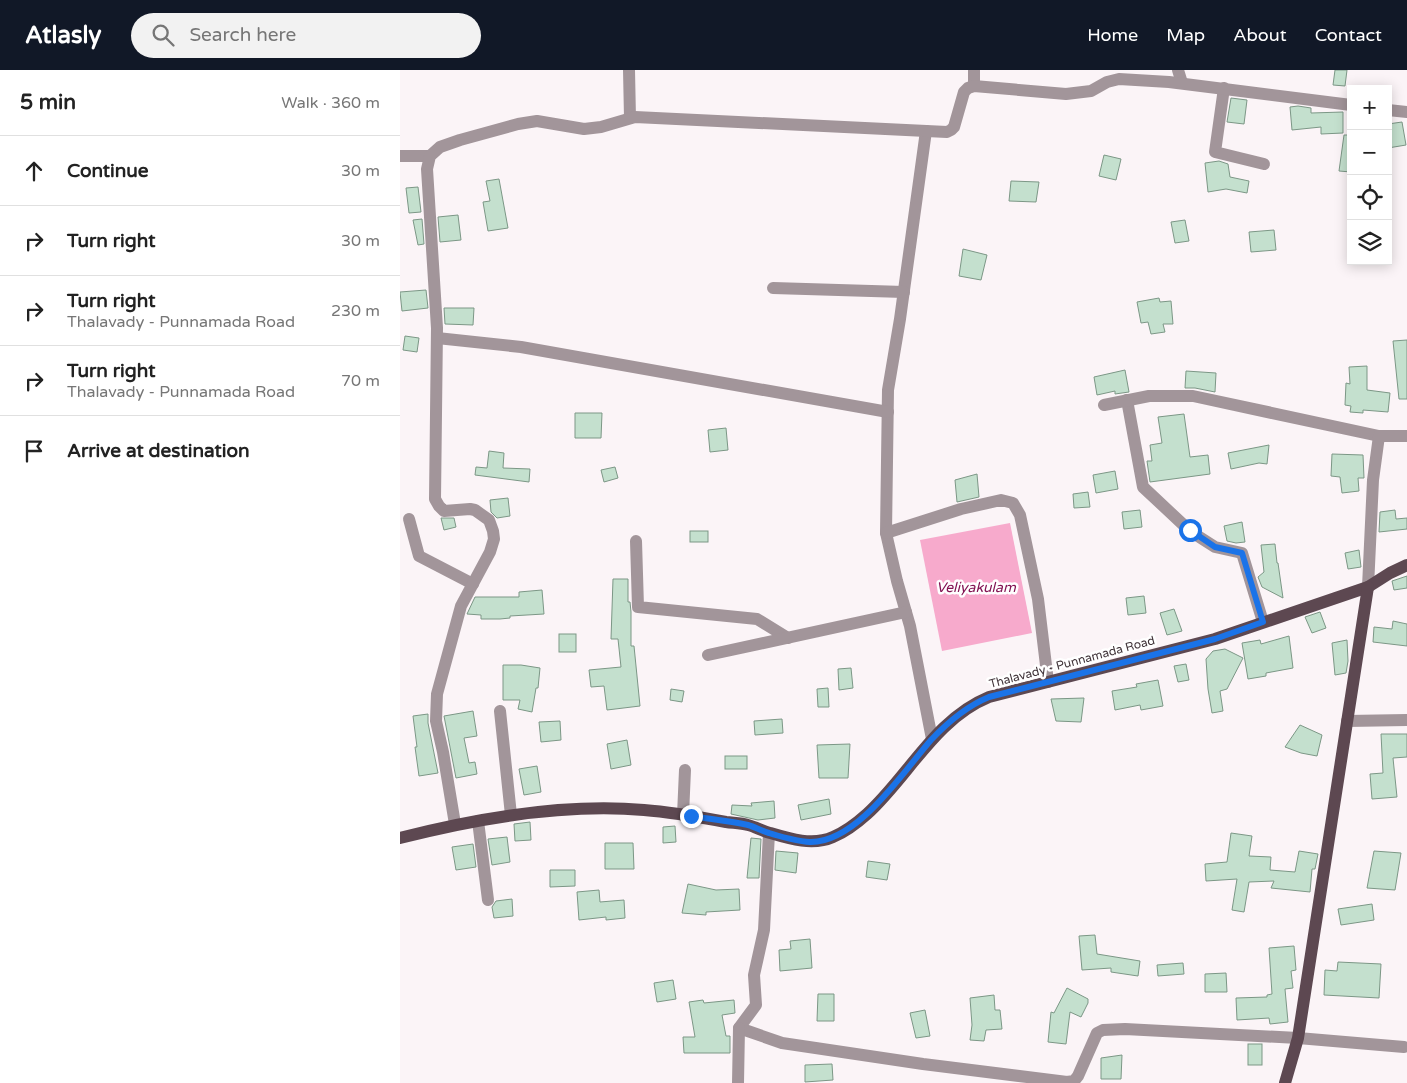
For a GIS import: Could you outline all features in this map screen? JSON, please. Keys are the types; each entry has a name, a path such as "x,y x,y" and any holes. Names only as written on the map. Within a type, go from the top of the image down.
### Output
{"main road":[{"name":"Thalavady - Punnamada Road","path":"400,838 455,824 511,815 615,809 644,810 750,825 769,833 810,842 832,838 846,830 879,802 932,739 976,702 989,697 1215,639 1368,587 1407,565"},
{"path":"1285,1083 1298,1038 1368,587"}],"street":[{"path":"629,70 630,118"},
{"path":"974,70 974,86"},
{"path":"1178,70 1182,83"},
{"path":"455,824 436,721 437,694 462,606 493,546 493,531 489,520 475,510 444,511 438,506 435,499 436,338 427,169 430,156 440,147 533,121 584,129 601,128 630,118 947,132 953,129 964,92 974,86 1066,94 1091,91 1107,82 1119,79 1182,83 1347,104"},
{"path":"1224,88 1215,152 1264,164"},
{"path":"1392,110 1407,112"},
{"path":"926,131 904,292 888,390 886,534 906,612 932,739"},
{"path":"400,156 430,156"},
{"path":"773,288 904,292"},
{"path":"436,338 521,347 888,412"},
{"path":"1104,405 1149,396 1193,396 1378,436 1407,436"},
{"path":"1127,400 1143,487 1190,530 1215,547 1242,553 1263,622"},
{"path":"1368,587 1373,480 1378,436"},
{"path":"886,534 960,509 1001,500 1013,503 1020,516 1038,599 1048,682"},
{"path":"409,519 419,556 473,584"},
{"path":"636,541 638,607 757,619 788,638"},
{"path":"708,655 906,612"},
{"path":"500,711 511,815"},
{"path":"1347,721 1407,720"},
{"path":"683,815 685,770"},
{"path":"478,821 488,900"},
{"path":"738,1083 739,1028 756,1004 754,975 764,930 769,833"},
{"path":"739,1028 782,1043 923,1064 1067,1082 1074,1081 1078,1076 1097,1033 1103,1030 1125,1029 1298,1038 1404,1047"}],"water":[{"name":"Veliyakulam","path":"1010,523 1032,633 942,651 920,540"}],"building":[{"path":"1335,70 1347,70 1345,86 1333,85"},
{"path":"1231,98 1247,100 1244,124 1227,122"},
{"path":"1290,107 1311,108 1311,113 1343,112 1343,133 1321,134 1321,127 1292,130"},
{"path":"1402,122 1406,145 1392,147 1392,123"},
{"path":"1344,135 1347,135 1347,172 1339,171"},
{"path":"1104,155 1121,159 1116,180 1099,176"},
{"path":"1219,161 1228,164 1230,177 1249,181 1247,193 1226,189 1208,192 1205,163"},
{"path":"499,179 508,228 488,231 483,202 490,201 486,181"},
{"path":"1011,181 1039,182 1036,202 1009,201"},
{"path":"418,187 421,212 409,213 406,188"},
{"path":"458,215 461,240 440,242 438,217"},
{"path":"422,219 424,244 418,245 413,220"},
{"path":"1185,220 1189,241 1175,243 1171,222"},
{"path":"1274,230 1276,250 1251,252 1249,232"},
{"path":"963,249 987,255 981,280 959,276"},
{"path":"426,290 428,308 402,311 400,292"},
{"path":"1159,298 1160,302 1171,301 1173,324 1163,324 1165,332 1151,334 1148,322 1141,323 1137,302"},
{"path":"444,308 474,308 473,325 445,324"},
{"path":"405,336 419,338 417,352 403,350"},
{"path":"1407,340 1407,399 1399,399 1393,341"},
{"path":"1367,366 1367,390 1390,393 1388,412 1363,410 1363,413 1350,412 1351,406 1345,405 1346,383 1350,384 1349,367"},
{"path":"1125,370 1129,392 1115,394 1115,391 1097,395 1094,377"},
{"path":"1186,371 1216,373 1215,392 1185,388"},
{"path":"575,413 602,413 601,438 575,438"},
{"path":"1184,414 1190,457 1208,455 1210,474 1150,482 1147,461 1152,461 1150,445 1162,443 1158,417"},
{"path":"726,428 728,450 710,452 708,430"},
{"path":"1269,445 1267,464 1259,463 1231,469 1228,453"},
{"path":"489,451 504,453 503,468 530,469 529,482 475,475 476,467 487,468"},
{"path":"1332,454 1363,455 1364,478 1358,478 1359,491 1342,493 1340,477 1331,476"},
{"path":"615,467 618,478 604,482 601,470"},
{"path":"1115,471 1118,489 1096,493 1093,475"},
{"path":"977,474 979,497 957,502 955,480"},
{"path":"1088,492 1090,507 1074,508 1073,494"},
{"path":"508,498 510,516 497,518 491,512 490,500"},
{"path":"1140,510 1142,527 1124,529 1122,512"},
{"path":"1395,510 1396,519 1407,518 1407,529 1379,532 1380,512"},
{"path":"441,518 454,518 456,527 444,530"},
{"path":"1242,522 1245,542 1227,541 1224,526"},
{"path":"690,531 708,531 708,542 690,542"},
{"path":"1275,544 1283,598 1262,587 1258,577 1264,572 1261,545"},
{"path":"1359,550 1361,567 1348,569 1345,553"},
{"path":"1407,576 1407,588 1394,590 1392,581"},
{"path":"613,579 628,579 628,602 630,602 631,612 631,646 634,646 640,706 607,710 604,686 591,687 589,670 621,667 618,639 611,639"},
{"path":"542,590 544,614 510,616 510,618 500,619 481,619 481,615 467,614 475,597 519,597 519,592"},
{"path":"1144,596 1146,613 1128,615 1126,598"},
{"path":"1174,609 1182,631 1167,635 1160,613"},
{"path":"1320,612 1326,628 1312,633 1305,617"},
{"path":"1393,621 1407,624 1407,646 1373,642 1374,627 1392,629"},
{"path":"559,634 576,634 576,652 559,652"},
{"path":"1289,636 1293,668 1266,673 1266,676 1248,679 1242,643 1260,640 1261,644"},
{"path":"1347,640 1348,661 1346,673 1335,675 1332,643"},
{"path":"1225,649 1243,658 1227,689 1220,691 1223,711 1212,713 1206,659 1213,651"},
{"path":"1186,664 1189,680 1178,682 1174,666"},
{"path":"503,665 540,668 538,688 536,688 532,712 518,709 520,700 503,700"},
{"path":"851,668 853,688 839,690 838,669"},
{"path":"1158,680 1163,706 1141,710 1140,705 1115,710 1112,691 1137,687 1136,684"},
{"path":"828,688 829,707 818,707 817,689"},
{"path":"671,689 684,691 682,702 670,700"},
{"path":"1084,698 1081,722 1056,721 1051,699"},
{"path":"473,711 477,736 464,738 469,763 475,762 477,774 456,778 444,716"},
{"path":"428,714 428,723 438,773 419,776 413,716"},
{"path":"782,719 783,733 755,735 754,721"},
{"path":"560,721 561,740 541,742 539,722"},
{"path":"1300,725 1322,735 1317,756 1285,747"},
{"path":"1381,734 1407,734 1407,757 1393,758 1397,797 1372,799 1370,774 1383,773"},
{"path":"627,740 631,765 611,769 607,744"},
{"path":"850,744 848,778 819,778 817,745"},
{"path":"725,756 747,756 747,769 725,769"},
{"path":"537,766 541,792 524,795 519,769"},
{"path":"829,799 831,814 801,820 798,805"},
{"path":"774,801 775,818 758,820 731,814 732,805 752,806 751,803"},
{"path":"530,822 531,840 515,841 514,824"},
{"path":"675,826 676,842 663,843 663,827"},
{"path":"1231,833 1252,836 1249,856 1271,857 1270,870 1295,872 1299,851 1318,854 1315,869 1312,869 1310,892 1271,888 1274,881 1249,882 1244,912 1232,910 1237,879 1206,881 1205,864 1227,862"},
{"path":"507,837 510,862 492,865 488,839"},
{"path":"751,838 761,839 759,878 747,878"},
{"path":"605,843 633,843 634,869 605,869"},
{"path":"473,844 476,867 456,870 452,847"},
{"path":"776,851 798,853 796,873 775,870"},
{"path":"1374,851 1401,853 1395,890 1367,888"},
{"path":"868,861 890,864 887,880 866,877"},
{"path":"550,870 575,870 575,886 550,887"},
{"path":"688,884 716,890 739,889 740,910 706,912 706,915 682,913"},
{"path":"599,890 600,902 624,900 625,918 606,920 606,917 579,920 577,892"},
{"path":"512,899 513,916 494,918 492,907 496,901"},
{"path":"1372,904 1374,920 1341,925 1338,909"},
{"path":"1095,935 1097,954 1140,961 1138,976 1111,972 1111,968 1082,970 1079,936"},
{"path":"810,939 812,968 780,971 779,950 791,949 790,941"},
{"path":"1294,946 1296,970 1291,971 1293,988 1285,989 1288,1022 1270,1024 1269,1018 1237,1020 1236,998 1267,997 1267,995 1272,994 1269,948"},
{"path":"1338,962 1381,964 1379,998 1324,995 1325,970 1337,971"},
{"path":"1183,963 1184,974 1158,976 1157,965"},
{"path":"1226,973 1227,992 1205,992 1205,974"},
{"path":"673,980 676,999 657,1002 654,983"},
{"path":"1067,988 1088,999 1088,1003 1081,1017 1070,1012 1066,1044 1048,1042 1051,1012 1054,1013"},
{"path":"818,994 834,994 834,1021 817,1021"},
{"path":"994,995 995,1010 1000,1010 1002,1029 986,1030 984,1041 970,1040 972,1025 970,998"},
{"path":"703,1000 704,1003 734,1000 735,1013 722,1015 726,1036 730,1036 730,1053 684,1053 683,1037 695,1037 689,1002"},
{"path":"925,1010 930,1036 916,1038 910,1013"},
{"path":"1248,1044 1262,1044 1262,1065 1248,1065"},
{"path":"1122,1055 1121,1079 1101,1079 1101,1058"},
{"path":"832,1064 833,1080 805,1082 805,1065"}],"route":[{"path":"691,816 750,825 769,833 810,842 832,838 858,821 879,802 932,739 976,702 989,697 1215,639 1263,622 1242,553 1215,547 1190,530"}]}
